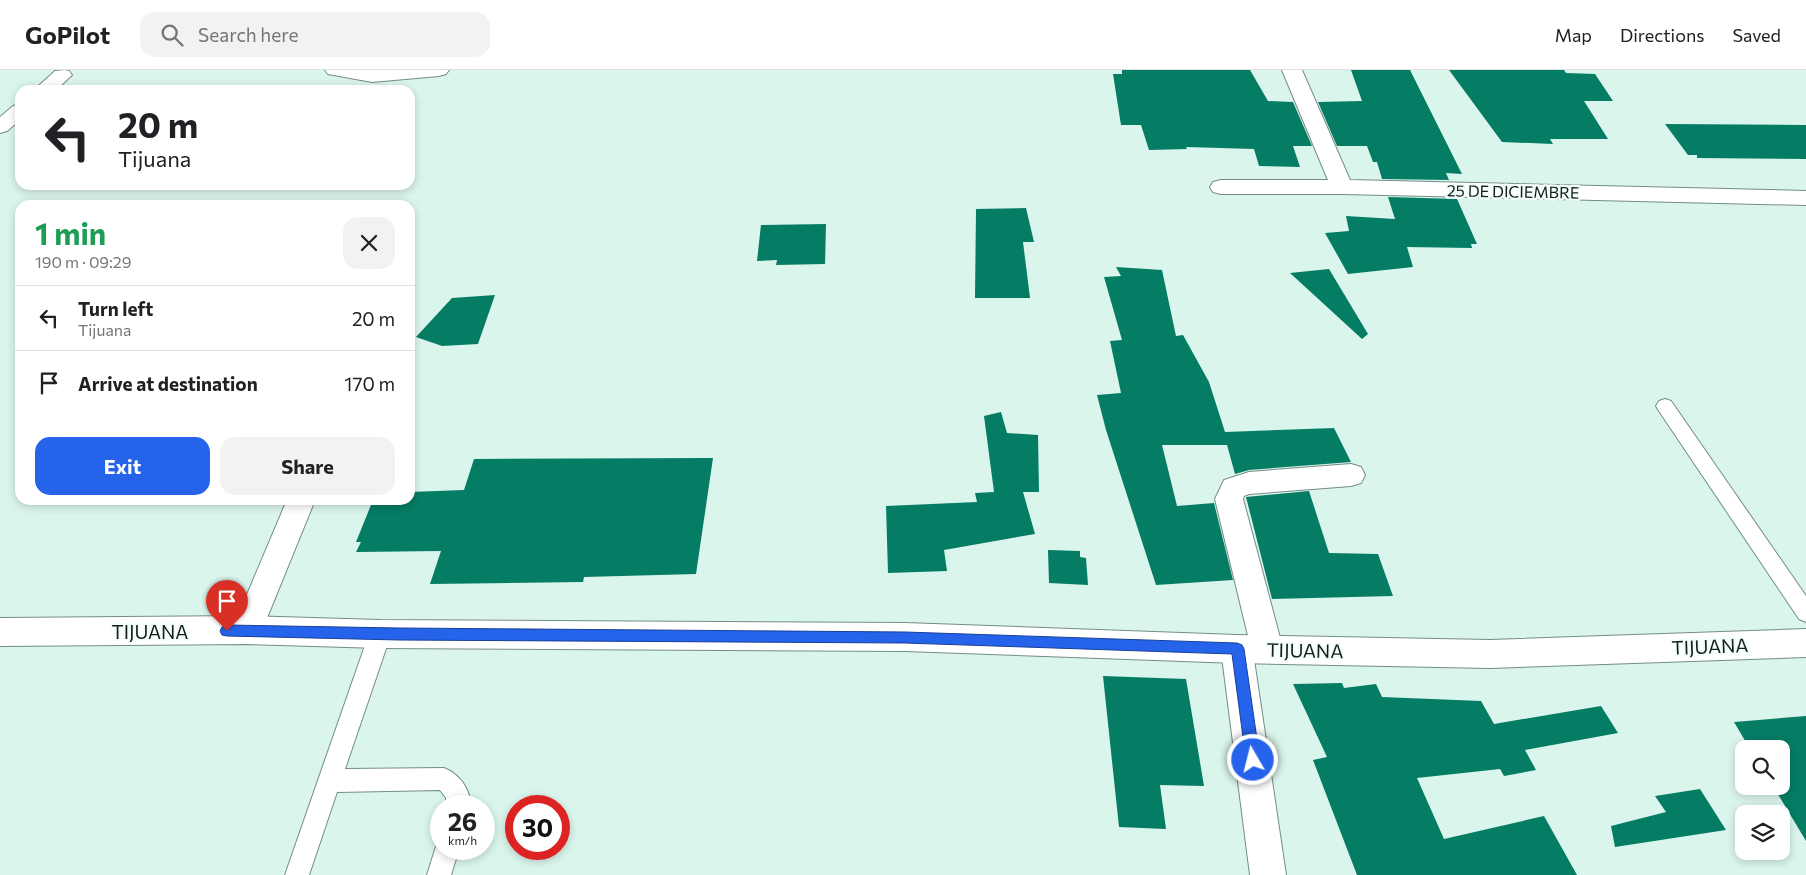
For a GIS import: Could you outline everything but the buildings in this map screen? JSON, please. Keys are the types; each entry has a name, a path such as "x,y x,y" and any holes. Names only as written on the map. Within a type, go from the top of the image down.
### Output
{"street":[{"path":"334,70 372,76 440,70"},
{"path":"1292,70 1342,187"},
{"path":"50,85 62,74"},
{"path":"4,134 15,118"},
{"name":"25 DE DICIEMBRE","path":"1221,187 1342,187 1806,198"},
{"path":"1268,875 1252,649 1229,499 1234,488 1249,483 1351,475"},
{"path":"247,630 299,505"},
{"name":"TIJUANA","path":"3,636 247,630 380,634 905,637 1252,649 1490,654 1806,643"}],"lane":[{"path":"1665,406 1806,614"},
{"path":"298,875 328,781 380,634"},
{"path":"328,781 444,779 454,788 456,795"},
{"path":"440,875 444,860"}],"route":[{"path":"227,631 905,637 1237,649 1253,760"}]}
